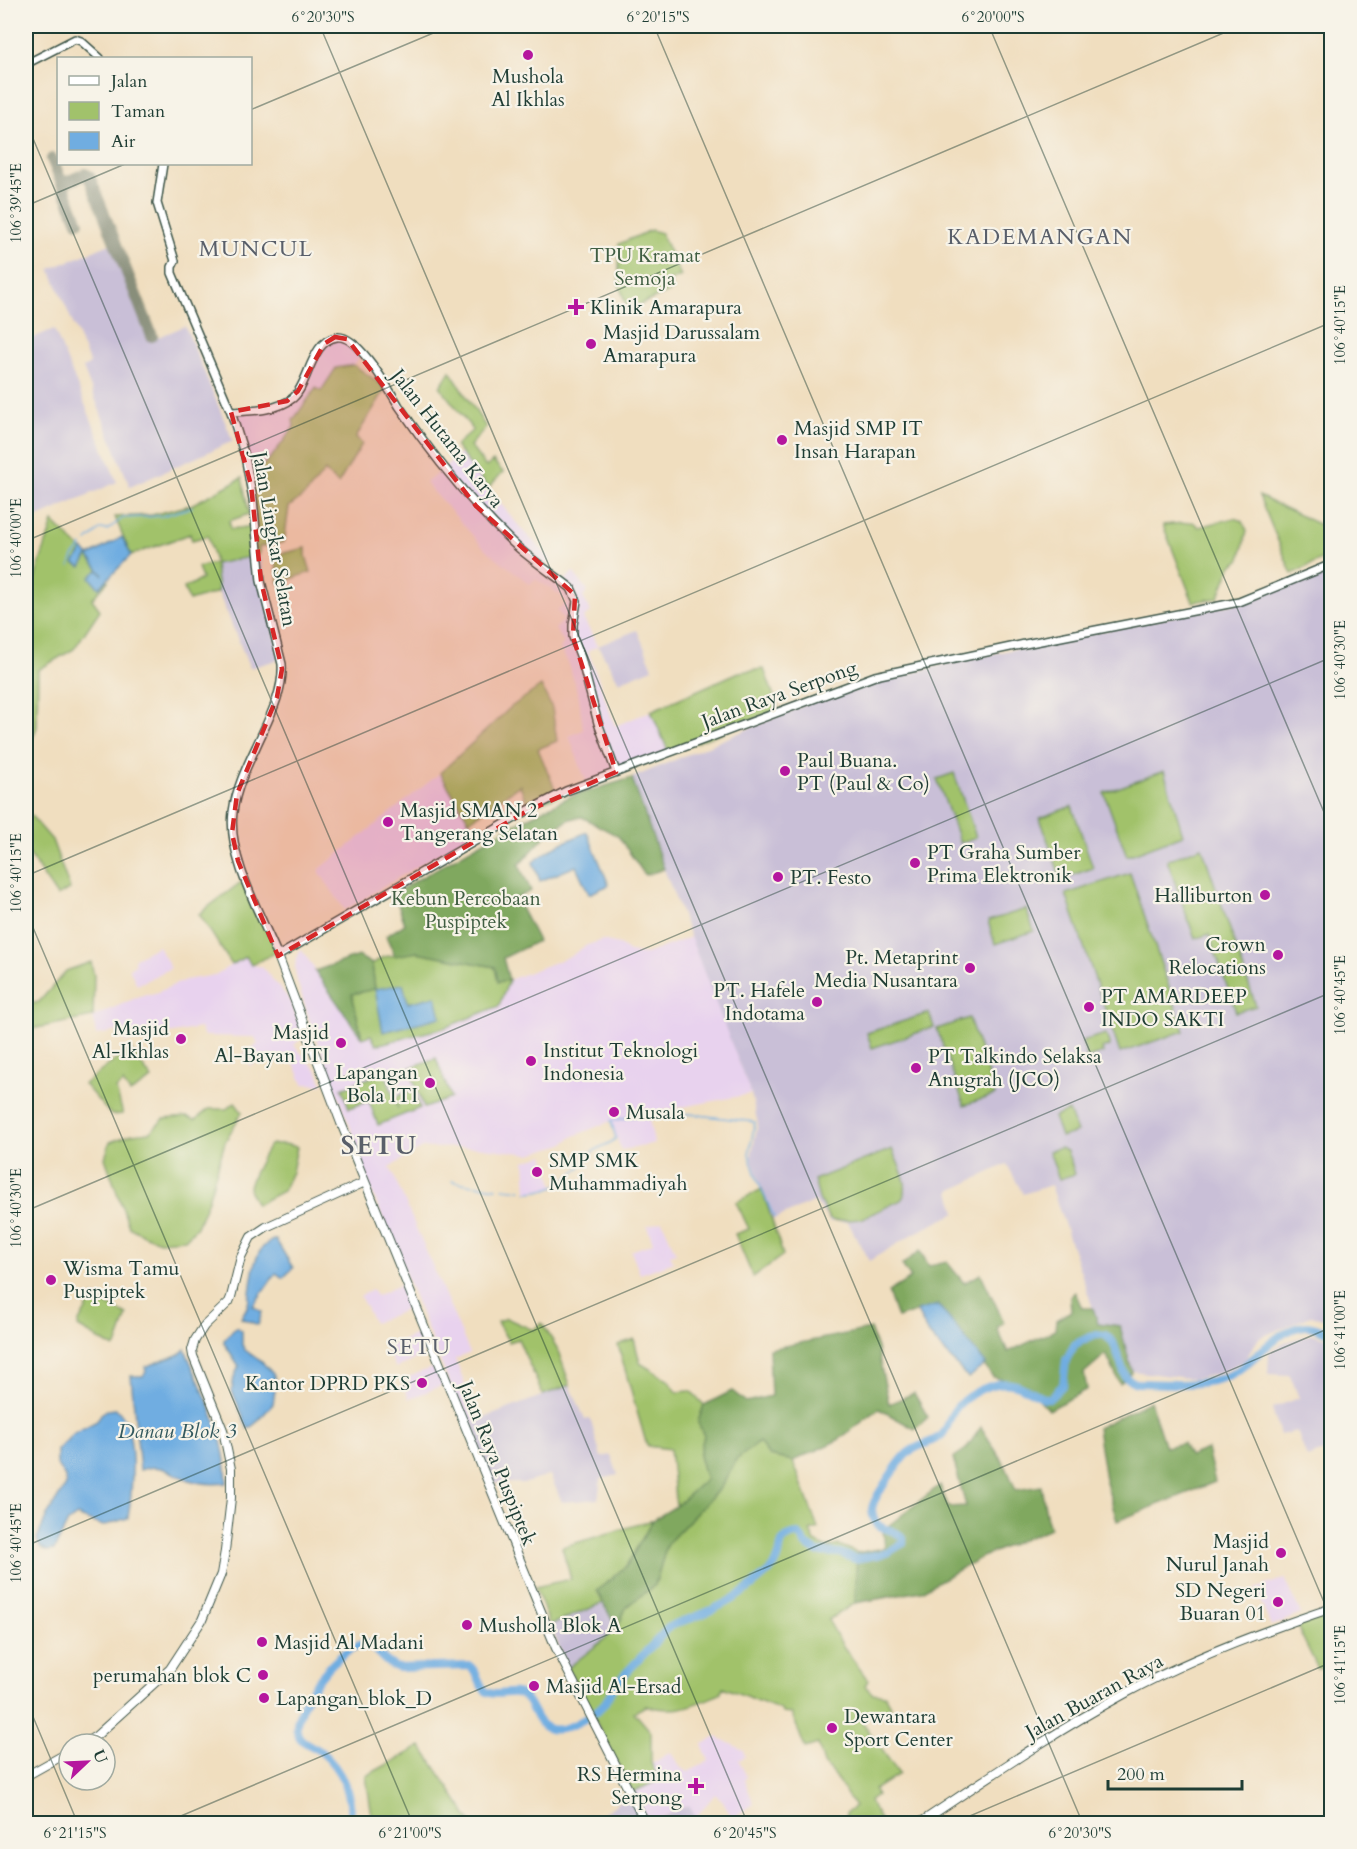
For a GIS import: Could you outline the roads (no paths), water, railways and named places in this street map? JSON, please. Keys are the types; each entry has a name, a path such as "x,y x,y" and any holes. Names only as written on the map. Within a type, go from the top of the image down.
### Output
{"main road":[{"path":"26,64 75,39 81,41 99,57"},
{"name":"Jalan Lingkar Selatan","path":"163,165 157,200 176,261 172,267 172,273 231,412 251,485 261,581 282,669 277,697 237,794 232,833 243,872 278,956"},
{"name":"Jalan Hutama Karya","path":"231,412 272,407 287,401 300,388 311,362 324,344 340,336 350,340 369,362 408,418 476,506 515,545 571,588 577,604 573,637 581,658 598,723 616,772"},
{"name":"Jalan Raya Serpong","path":"278,956 527,811 566,791 616,772 875,676 1239,602 1331,564"},
{"name":"Jalan Raya Puspiptek","path":"278,956 365,1182 556,1648 646,1824"},
{"path":"100,1732 170,1669 202,1620 221,1574 231,1498 231,1469 223,1430 193,1356 192,1345 204,1326 229,1302 244,1248 256,1232 365,1182"},
{"name":"Jalan Buaran Raya","path":"918,1824 1031,1750 1126,1693 1222,1649 1332,1608"},
{"path":"26,1776 57,1759"}],"water":[{"path":"122,537 131,555 99,588 90,577 98,570 103,575 88,556 81,567 74,563 83,549 89,556"},
{"path":"587,832 609,885 589,894 576,866 540,881 533,862 556,846"},
{"path":"403,984 408,1003 436,996 441,1017 383,1032 375,989"},
{"path":"276,1240 293,1268 283,1278 276,1273 253,1306 262,1312 258,1325 241,1318 247,1308 256,1259 260,1251"},
{"path":"938,1305 986,1364 968,1378 927,1332 917,1311"},
{"path":"236,1327 242,1331 242,1345 245,1350 263,1363 273,1374 276,1383 273,1404 248,1429 232,1391 234,1377 239,1366 224,1343"},
{"name":"Danau Blok 3","path":"185,1349 218,1430 227,1483 193,1481 165,1469 154,1467 140,1470 131,1376 143,1376 146,1372 145,1367 180,1354"},
{"path":"116,1409 123,1417 131,1444 132,1477 128,1518 103,1526 77,1516 68,1522 54,1550 47,1551 40,1547 37,1539 47,1515 66,1485 65,1477 57,1465 57,1450 74,1433 97,1421 101,1414 107,1410"}],"waterway":[{"path":"87,541 101,529 107,530 123,518 162,516 192,507"},
{"path":"70,566 73,557 82,546"},
{"path":"592,1153 616,1138 611,1121 635,1116 650,1118 690,1114 755,1122 749,1154 774,1217"},
{"path":"527,1192 546,1189 562,1182 589,1158"},
{"path":"452,1181 473,1185"},
{"path":"476,1185 497,1188"},
{"path":"503,1188 521,1190"},
{"path":"349,1824 350,1804 340,1774 328,1758 300,1738 297,1731 303,1706 321,1677 332,1664 356,1646 367,1644 389,1664 398,1668 470,1666 484,1690 491,1694 515,1693 523,1696 543,1725 547,1728 561,1729 586,1718 604,1704 616,1684 669,1627 729,1601 766,1574 776,1563 783,1541 791,1535 799,1534 805,1544 817,1552 840,1553 855,1559 887,1553 903,1543 903,1538 898,1534 876,1523 873,1517 873,1504 905,1456 913,1449 942,1435 956,1408 977,1391 1004,1383 1021,1387 1044,1398 1050,1398 1063,1385 1066,1360 1075,1344 1096,1334 1105,1335 1113,1342 1126,1378 1136,1383 1182,1384 1206,1382 1228,1376 1247,1364 1274,1340 1294,1329 1308,1326 1332,1333"}],"place":[{"name":"Mushola Al Ikhlas","path":"528,55"},
{"name":"Klinik Amarapura","path":"576,307"},
{"name":"Masjid Darussalam Amarapura","path":"591,344"},
{"name":"Masjid SMP IT Insan Harapan","path":"782,440"},
{"name":"Paul Buana. PT (Paul & Co)","path":"785,771"},
{"name":"Masjid SMAN 2 Tangerang Selatan","path":"388,822"},
{"name":"PT Graha Sumber Prima Elektronik","path":"915,863"},
{"name":"PT. Festo","path":"778,877"},
{"name":"Halliburton","path":"1265,895"},
{"name":"Crown Relocations","path":"1278,955"},
{"name":"Pt. Metaprint Media Nusantara","path":"970,968"},
{"name":"PT. Hafele Indotama","path":"817,1002"},
{"name":"PT AMARDEEP INDO SAKTI","path":"1089,1007"},
{"name":"Masjid Al-Ikhlas","path":"181,1039"},
{"name":"Masjid Al-Bayan ITI","path":"341,1043"},
{"name":"Institut Teknologi Indonesia","path":"531,1061"},
{"name":"PT Talkindo Selaksa Anugrah (JCO)","path":"916,1068"},
{"name":"Lapangan Bola ITI","path":"430,1083"},
{"name":"Musala","path":"614,1112"},
{"name":"SMP SMK Muhammadiyah","path":"537,1172"},
{"name":"Wisma Tamu Puspiptek","path":"51,1280"},
{"name":"Kantor DPRD PKS","path":"422,1383"},
{"name":"Masjid Nurul Janah","path":"1281,1553"},
{"name":"SD Negeri Buaran 01","path":"1278,1602"},
{"name":"Musholla Blok A","path":"467,1625"},
{"name":"Masjid Al Madani","path":"262,1642"},
{"name":"perumahan blok C","path":"263,1675"},
{"name":"Masjid Al-Ersad","path":"534,1686"},
{"name":"Lapangan_blok_D","path":"264,1698"},
{"name":"Dewantara Sport Center","path":"832,1728"},
{"name":"RS Hermina Serpong","path":"696,1786"}],"district":[{"name":"KADEMANGAN","path":"1040,236"},
{"name":"MUNCUL","path":"256,248"},
{"name":"SETU","path":"379,1145"},
{"name":"SETU","path":"419,1346"}],"park label":[{"name":"TPU Kramat Semoja","path":"645,266"},
{"name":"Kebun Percobaan Puspiptek","path":"466,910"}]}
